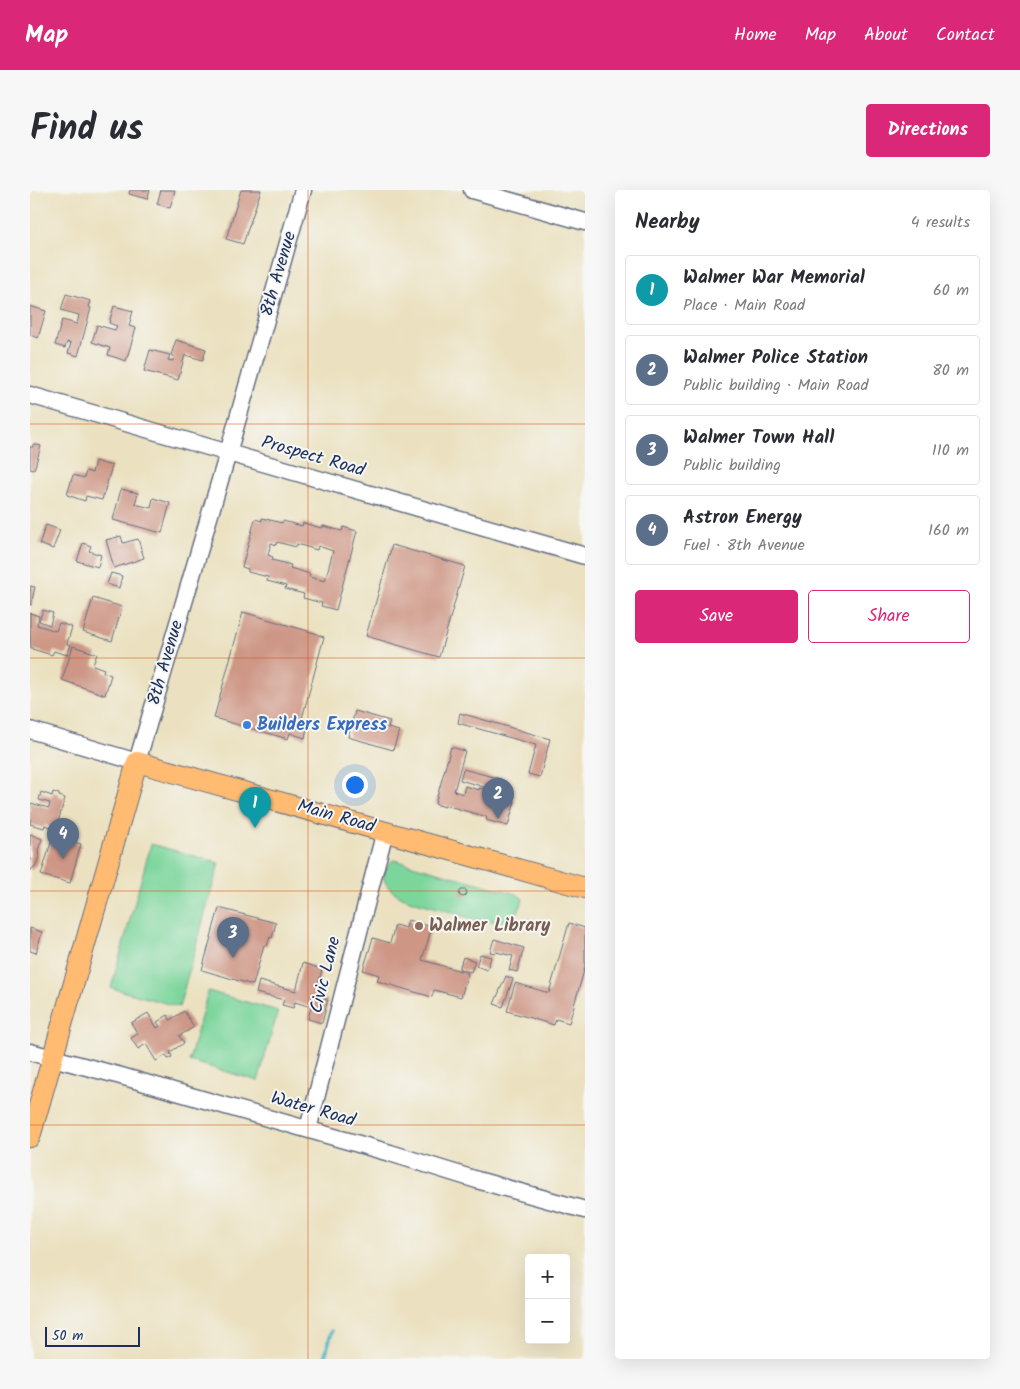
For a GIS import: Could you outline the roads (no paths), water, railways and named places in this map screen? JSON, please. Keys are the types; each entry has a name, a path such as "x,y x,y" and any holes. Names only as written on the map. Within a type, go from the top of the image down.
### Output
{"main road":[{"name":"Main Road","path":"137,762 585,888"},
{"name":"8th Avenue","path":"30,1137 137,762"}],"street":[{"name":"8th Avenue","path":"137,762 303,190"},
{"path":"472,190 585,222"},
{"name":"Prospect Road","path":"30,395 585,556"},
{"name":"Main Road","path":"30,730 137,762"},
{"name":"Civic Lane","path":"308,1129 385,831"},
{"name":"Water Road","path":"30,1052 308,1129 585,1210"}],"waterway":[{"path":"324,1359 332,1331"}],"place":[{"name":"Builders Express","path":"247,725"},
{"name":"Walmer Police Station","path":"498,819"},
{"name":"Walmer War Memorial","path":"255,828"},
{"name":"Astron Energy","path":"63,859"},
{"name":"Walmer Library","path":"419,926"},
{"name":"Walmer Town Hall","path":"233,958"}]}
